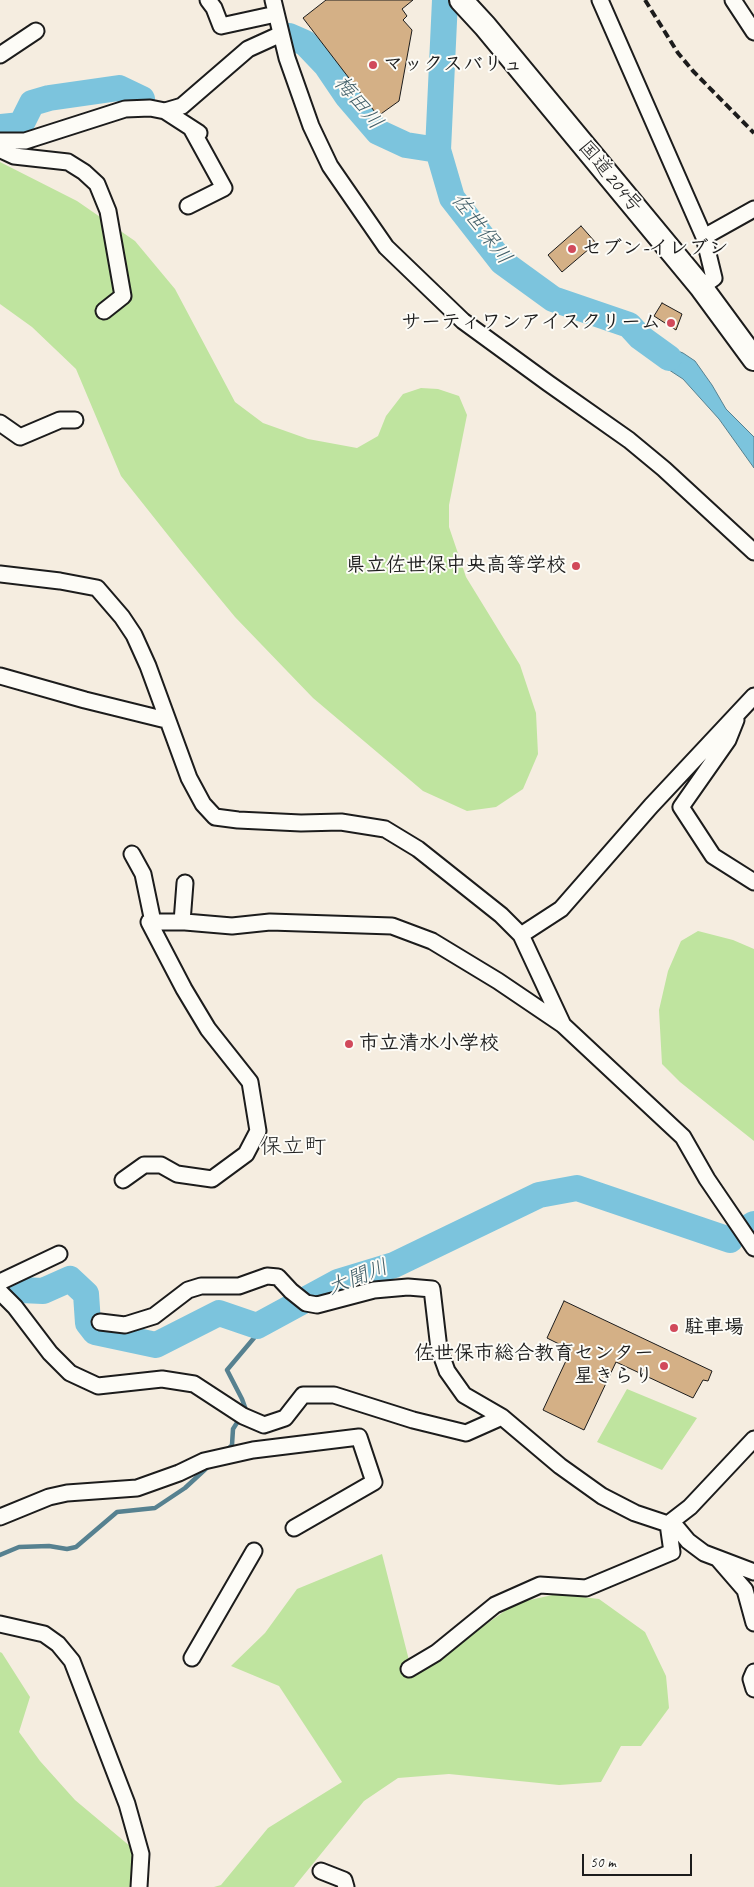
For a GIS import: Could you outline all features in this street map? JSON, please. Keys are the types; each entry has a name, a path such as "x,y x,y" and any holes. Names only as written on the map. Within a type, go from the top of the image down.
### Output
{"highway":[{"name":"国道204号","path":"460,0 485,26 701,287 754,359"}],"street":[{"path":"208,0 214,8 221,26 275,7 287,58 311,126 326,158 386,247 463,321 548,384 629,440 664,468 754,552"},
{"path":"600,0 704,238 714,278 701,287"},
{"path":"733,0 754,32"},
{"path":"0,55 36,31"},
{"path":"164,111 182,106 248,50 281,34"},
{"path":"0,141 25,140 125,109 150,108 164,111 204,136"},
{"path":"188,206 224,188 191,128"},
{"path":"0,147 14,156 68,162 84,172 97,184 108,211 123,296 104,311"},
{"path":"704,238 754,209"},
{"path":"0,423 20,436 60,420 76,420"},
{"path":"0,574 60,581 97,588 122,617 134,635 148,666 166,720 189,778 203,804 215,817 301,823 341,822 385,829 418,849 501,915 521,934 563,1025"},
{"path":"0,676 166,720"},
{"path":"521,934 560,909 754,696"},
{"path":"739,712 728,740 681,807 713,856 754,882"},
{"path":"123,1180 144,1165 161,1165 178,1174 212,1179 246,1154 258,1130 250,1082 203,1021 149,922 152,922 143,874 132,854"},
{"path":"182,922 185,883"},
{"path":"152,922 232,926 270,922 392,926 432,941 498,981 563,1025 683,1137 707,1179 754,1248"},
{"path":"0,1282 59,1254"},
{"path":"100,1322 125,1325 154,1316 188,1290 201,1286 239,1286 267,1276 278,1277 306,1303 316,1305 374,1290 408,1287 432,1289 439,1349 447,1371 464,1395 502,1417 560,1466 602,1496 635,1514 678,1529 688,1541 704,1553 754,1572"},
{"path":"0,1292 15,1307 50,1353 70,1373 98,1386 162,1379 194,1384 238,1413 264,1425 286,1418 304,1396 334,1395 404,1417 466,1433 502,1417"},
{"path":"0,1517 49,1498 66,1494 137,1488 179,1473 204,1461 234,1454 359,1437 374,1482 294,1528"},
{"path":"668,1524 690,1506 754,1439"},
{"path":"409,1669 436,1653 495,1605 540,1584 586,1588 672,1552 668,1524"},
{"path":"192,1658 254,1551"},
{"path":"718,1558 745,1590 754,1623"},
{"path":"0,1624 44,1634 58,1644 72,1661 127,1804 141,1854 139,1887"},
{"path":"754,1672 751,1679 754,1690"},
{"path":"321,1871 344,1880 346,1887"}],"green space":[{"path":"0,162 77,201 135,241 175,289 235,402 263,423 308,439 357,448 378,436 386,416 403,394 421,388 438,389 459,396 467,415 449,505 449,527 466,577 520,665 536,713 538,754 523,789 496,807 467,811 423,791 313,698 235,617 121,476 76,369 32,327 0,304"},
{"path":"698,931 733,940 754,949 754,1141 680,1082 662,1064 659,1010 668,971 681,941"},
{"path":"627,1389 697,1418 662,1470 597,1442"},
{"path":"382,1554 413,1676 516,1603 557,1594 599,1599 645,1632 666,1676 669,1708 641,1746 621,1746 601,1782 559,1785 449,1774 398,1778 364,1801 294,1887 214,1887 221,1885 268,1828 342,1782 279,1686 231,1666 265,1633 297,1589"},
{"path":"0,1652 30,1697 19,1732 40,1761 75,1800 131,1847 144,1887 0,1887"}],"water":[{"path":"636,335 683,353 695,361 726,409 754,437 754,468 719,419 683,379 663,366"}],"building":[{"name":"マックスバリュ","path":"326,0 413,0 402,9 407,16 403,20 412,30 399,101 378,116 303,18"},
{"name":"セブン-イレブン","path":"581,226 596,243 562,272 548,255"},
{"name":"サーティワンアイスクリーム","path":"662,303 682,314 676,330 654,316"},
{"name":"佐世保市総合教育センター 星きらり","path":"564,1301 712,1371 708,1381 703,1380 693,1398 616,1362 584,1430 543,1410 571,1350 547,1338"}],"waterway":[{"name":"佐世保川","path":"445,0 438,150 452,198 502,262 553,299 629,325 640,337 669,358"},
{"name":"梅田川","path":"289,36 305,43 326,65 347,96 378,132 406,145 438,150"},
{"name":"梅田川","path":"0,127 21,125 32,103 49,98 119,88 142,99"},
{"name":"大聞川","path":"21,1290 43,1291 70,1279 86,1294 88,1323 95,1332 156,1345 219,1313 257,1326 338,1282 394,1265 539,1195 577,1188 730,1240"},
{"name":"大聞川","path":"749,1227 754,1224"},
{"path":"244,1412 246,1410 242,1399 227,1370 254,1338 257,1326"},
{"path":"226,1451 232,1445 233,1429 240,1418"},
{"path":"0,1555 19,1547 49,1546 67,1549 76,1547 117,1512 155,1508 185,1488 211,1464"}],"railway":[{"path":"645,0 678,53 693,71 754,133"}],"place":[{"name":"マックスバリュ","path":"373,65"},
{"name":"セブン-イレブン","path":"572,249"},
{"name":"サーティワンアイスクリーム","path":"671,323"},
{"name":"県立佐世保中央高等学校","path":"576,566"},
{"name":"市立清水小学校","path":"349,1044"},
{"name":"駐車場","path":"674,1328"},
{"name":"佐世保市総合教育センター 星きらり","path":"664,1366"}],"district":[{"name":"保立町","path":"293,1147"}]}
